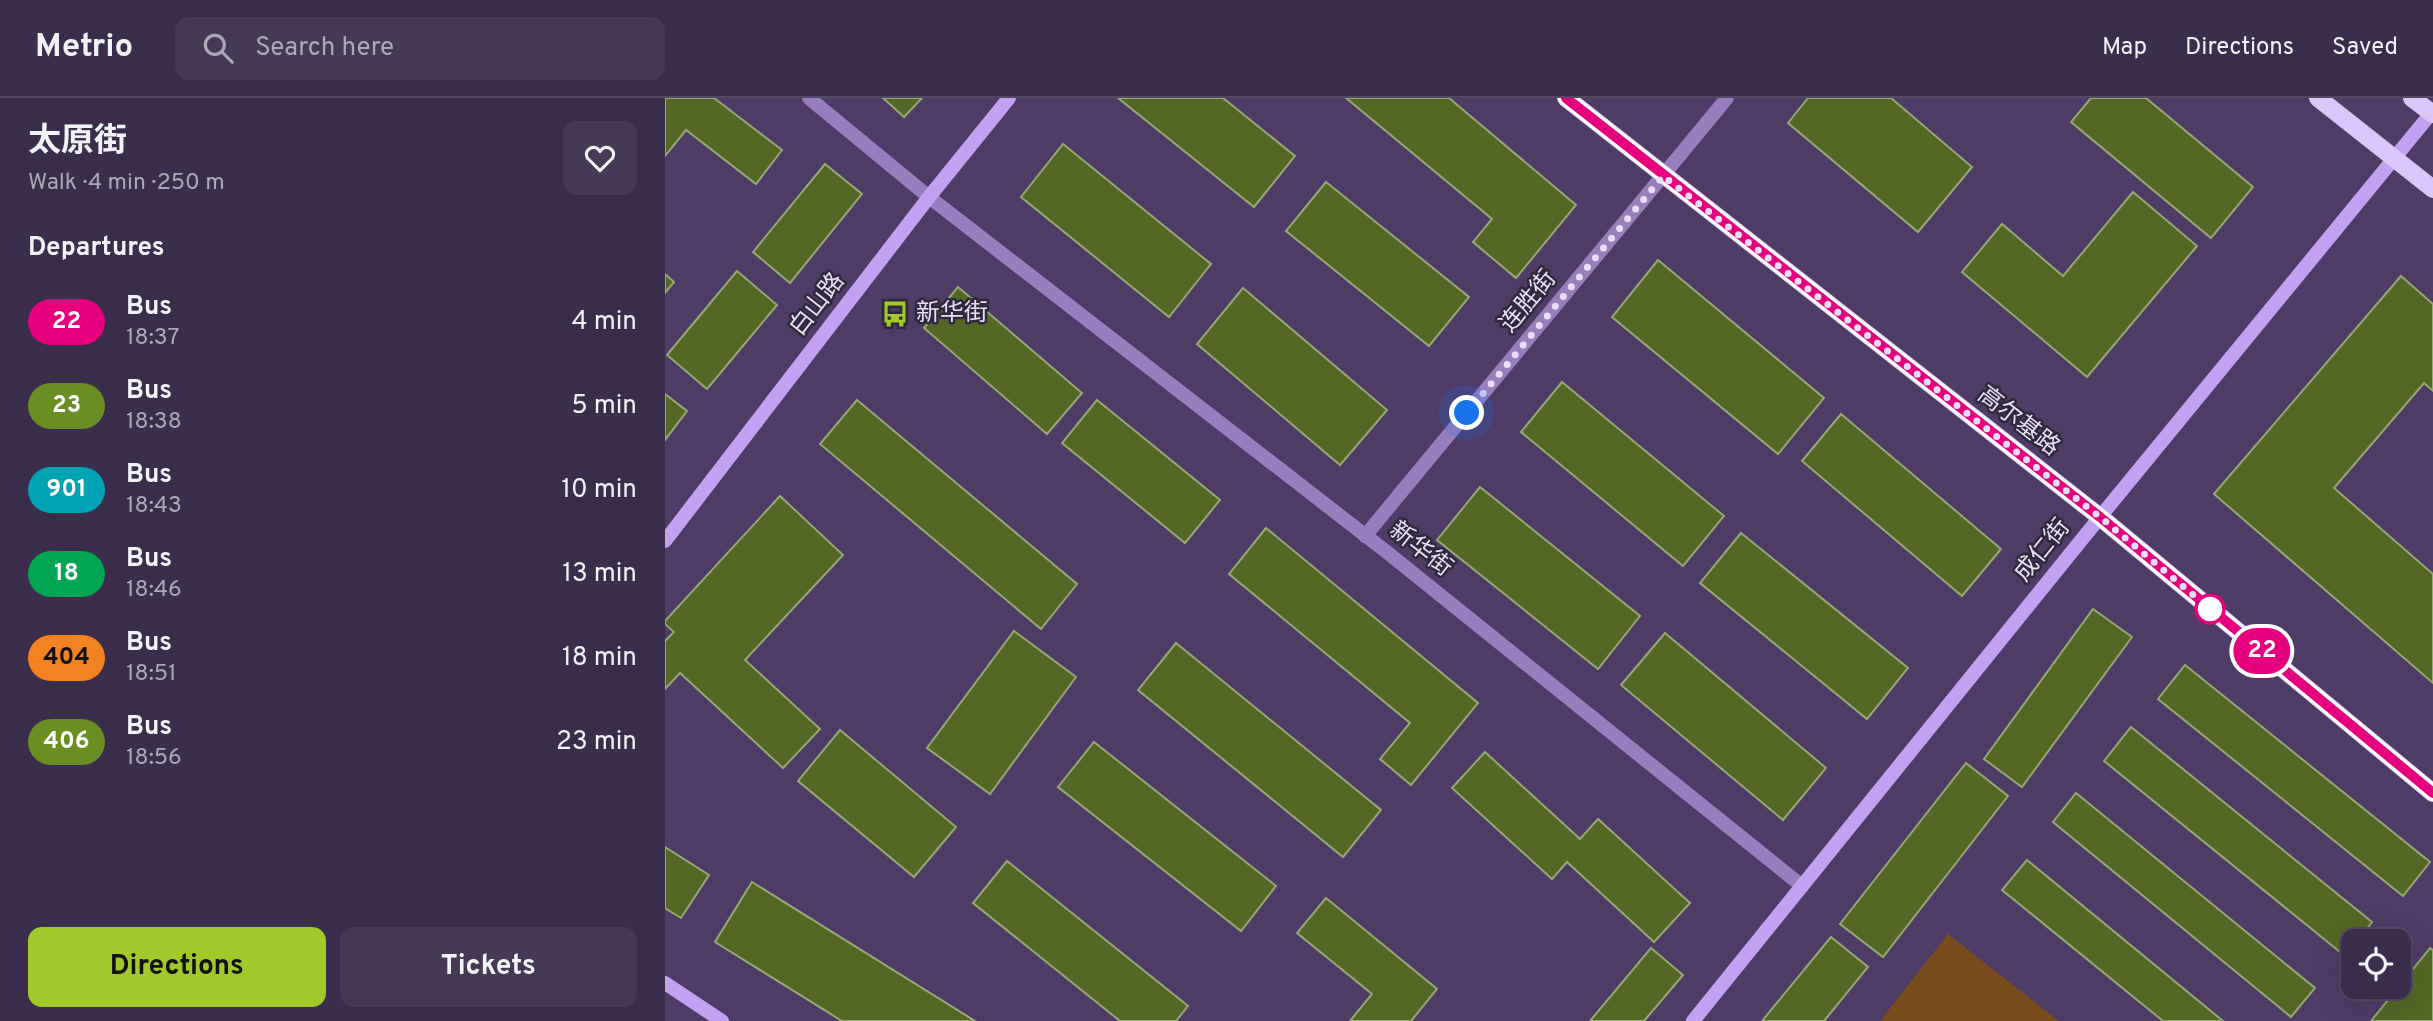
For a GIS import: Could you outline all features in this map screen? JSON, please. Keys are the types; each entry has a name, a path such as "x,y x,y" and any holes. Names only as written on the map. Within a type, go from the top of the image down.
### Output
{"main road":[{"name":"高尔基路","path":"1566,98 2100,517 2433,793"},
{"path":"2318,98 2433,189"},
{"path":"2412,98 2433,113"}],"street":[{"name":"新华街","path":"809,98 929,197 1365,536 1802,886"},
{"name":"白山路","path":"665,541 929,197 1009,98"},
{"name":"连胜街","path":"1365,536 1727,98"},
{"name":"成仁街","path":"1693,1021 2100,517 2433,113"},
{"path":"665,984 722,1021"}],"shaded area":[{"path":"1948,934 2059,1021 1880,1021"}],"building":[{"path":"665,98 714,98 782,150 756,184 686,130 665,156"},
{"path":"883,98 922,98 904,117"},
{"path":"1118,98 1223,98 1295,156 1254,207"},
{"path":"1346,98 1449,98 1576,205 1516,278 1473,242 1492,219"},
{"path":"1808,98 1891,98 1972,167 1918,232 1788,123"},
{"path":"2091,98 2146,98 2253,187 2211,238 2071,122"},
{"path":"1063,144 1211,264 1169,317 1021,197"},
{"path":"825,164 862,194 790,283 753,252"},
{"path":"1326,182 1469,297 1429,346 1286,231"},
{"path":"2133,192 2197,246 2087,377 1962,272 2002,224 2063,276"},
{"path":"1658,260 1824,398 1778,454 1612,317"},
{"path":"737,271 777,305 707,389 667,355"},
{"path":"665,274 674,282 665,293"},
{"path":"2401,276 2433,304 2433,391 2424,383 2334,488 2433,574 2433,683 2214,494"},
{"path":"958,287 1082,393 1047,434 924,328"},
{"path":"1243,288 1387,410 1340,465 1197,344"},
{"path":"1562,382 1724,516 1683,566 1521,432"},
{"path":"665,394 687,411 665,440"},
{"path":"857,400 1077,584 1041,629 820,444"},
{"path":"1097,400 1220,500 1185,543 1062,443"},
{"path":"1841,414 2001,549 1962,596 1802,461"},
{"path":"1480,487 1640,616 1598,669 1437,540"},
{"path":"780,496 843,555 745,660 820,729 783,768 680,673 665,689 665,641 674,632 665,621"},
{"path":"1266,528 1478,703 1411,785 1380,759 1410,723 1229,574"},
{"path":"1741,533 1908,668 1867,719 1700,583"},
{"path":"2093,609 2132,637 2022,787 1984,759"},
{"path":"1014,631 1076,677 990,794 927,748"},
{"path":"1665,633 1826,768 1783,820 1621,685"},
{"path":"1176,643 1381,810 1343,857 1138,690"},
{"path":"2185,665 2430,862 2403,896 2158,699"},
{"path":"2131,727 2372,922 2367,929 2341,929 2341,953 2104,761"},
{"path":"840,730 956,827 914,877 798,781"},
{"path":"1094,742 1276,886 1241,931 1058,787"},
{"path":"1485,752 1580,839 1598,819 1690,903 1654,942 1567,862 1552,879 1452,788"},
{"path":"1966,763 2008,796 1883,957 1840,924"},
{"path":"2076,793 2315,988 2291,1017 2053,822"},
{"path":"665,847 709,875 681,918 665,908"},
{"path":"2027,860 2223,1021 2163,1021 2002,890"},
{"path":"1007,861 1188,1006 1176,1021 1120,1021 973,903"},
{"path":"752,882 975,1021 842,1021 715,942"},
{"path":"1326,898 1437,989 1411,1021 1350,1021 1372,994 1297,933"},
{"path":"1831,937 1868,967 1824,1021 1762,1021"},
{"path":"1651,948 1683,975 1644,1021 1590,1021"},
{"path":"2430,948 2433,950 2433,1021 2371,1021 2389,999 2411,999 2411,972"}],"bus line":[{"name":"22","path":"1566,98 2100,517 2433,793"}],"place":[{"name":"新华街","path":"895,314"}],"route":[{"path":"1467,413 1663,176 2100,517 2210,609"}]}
